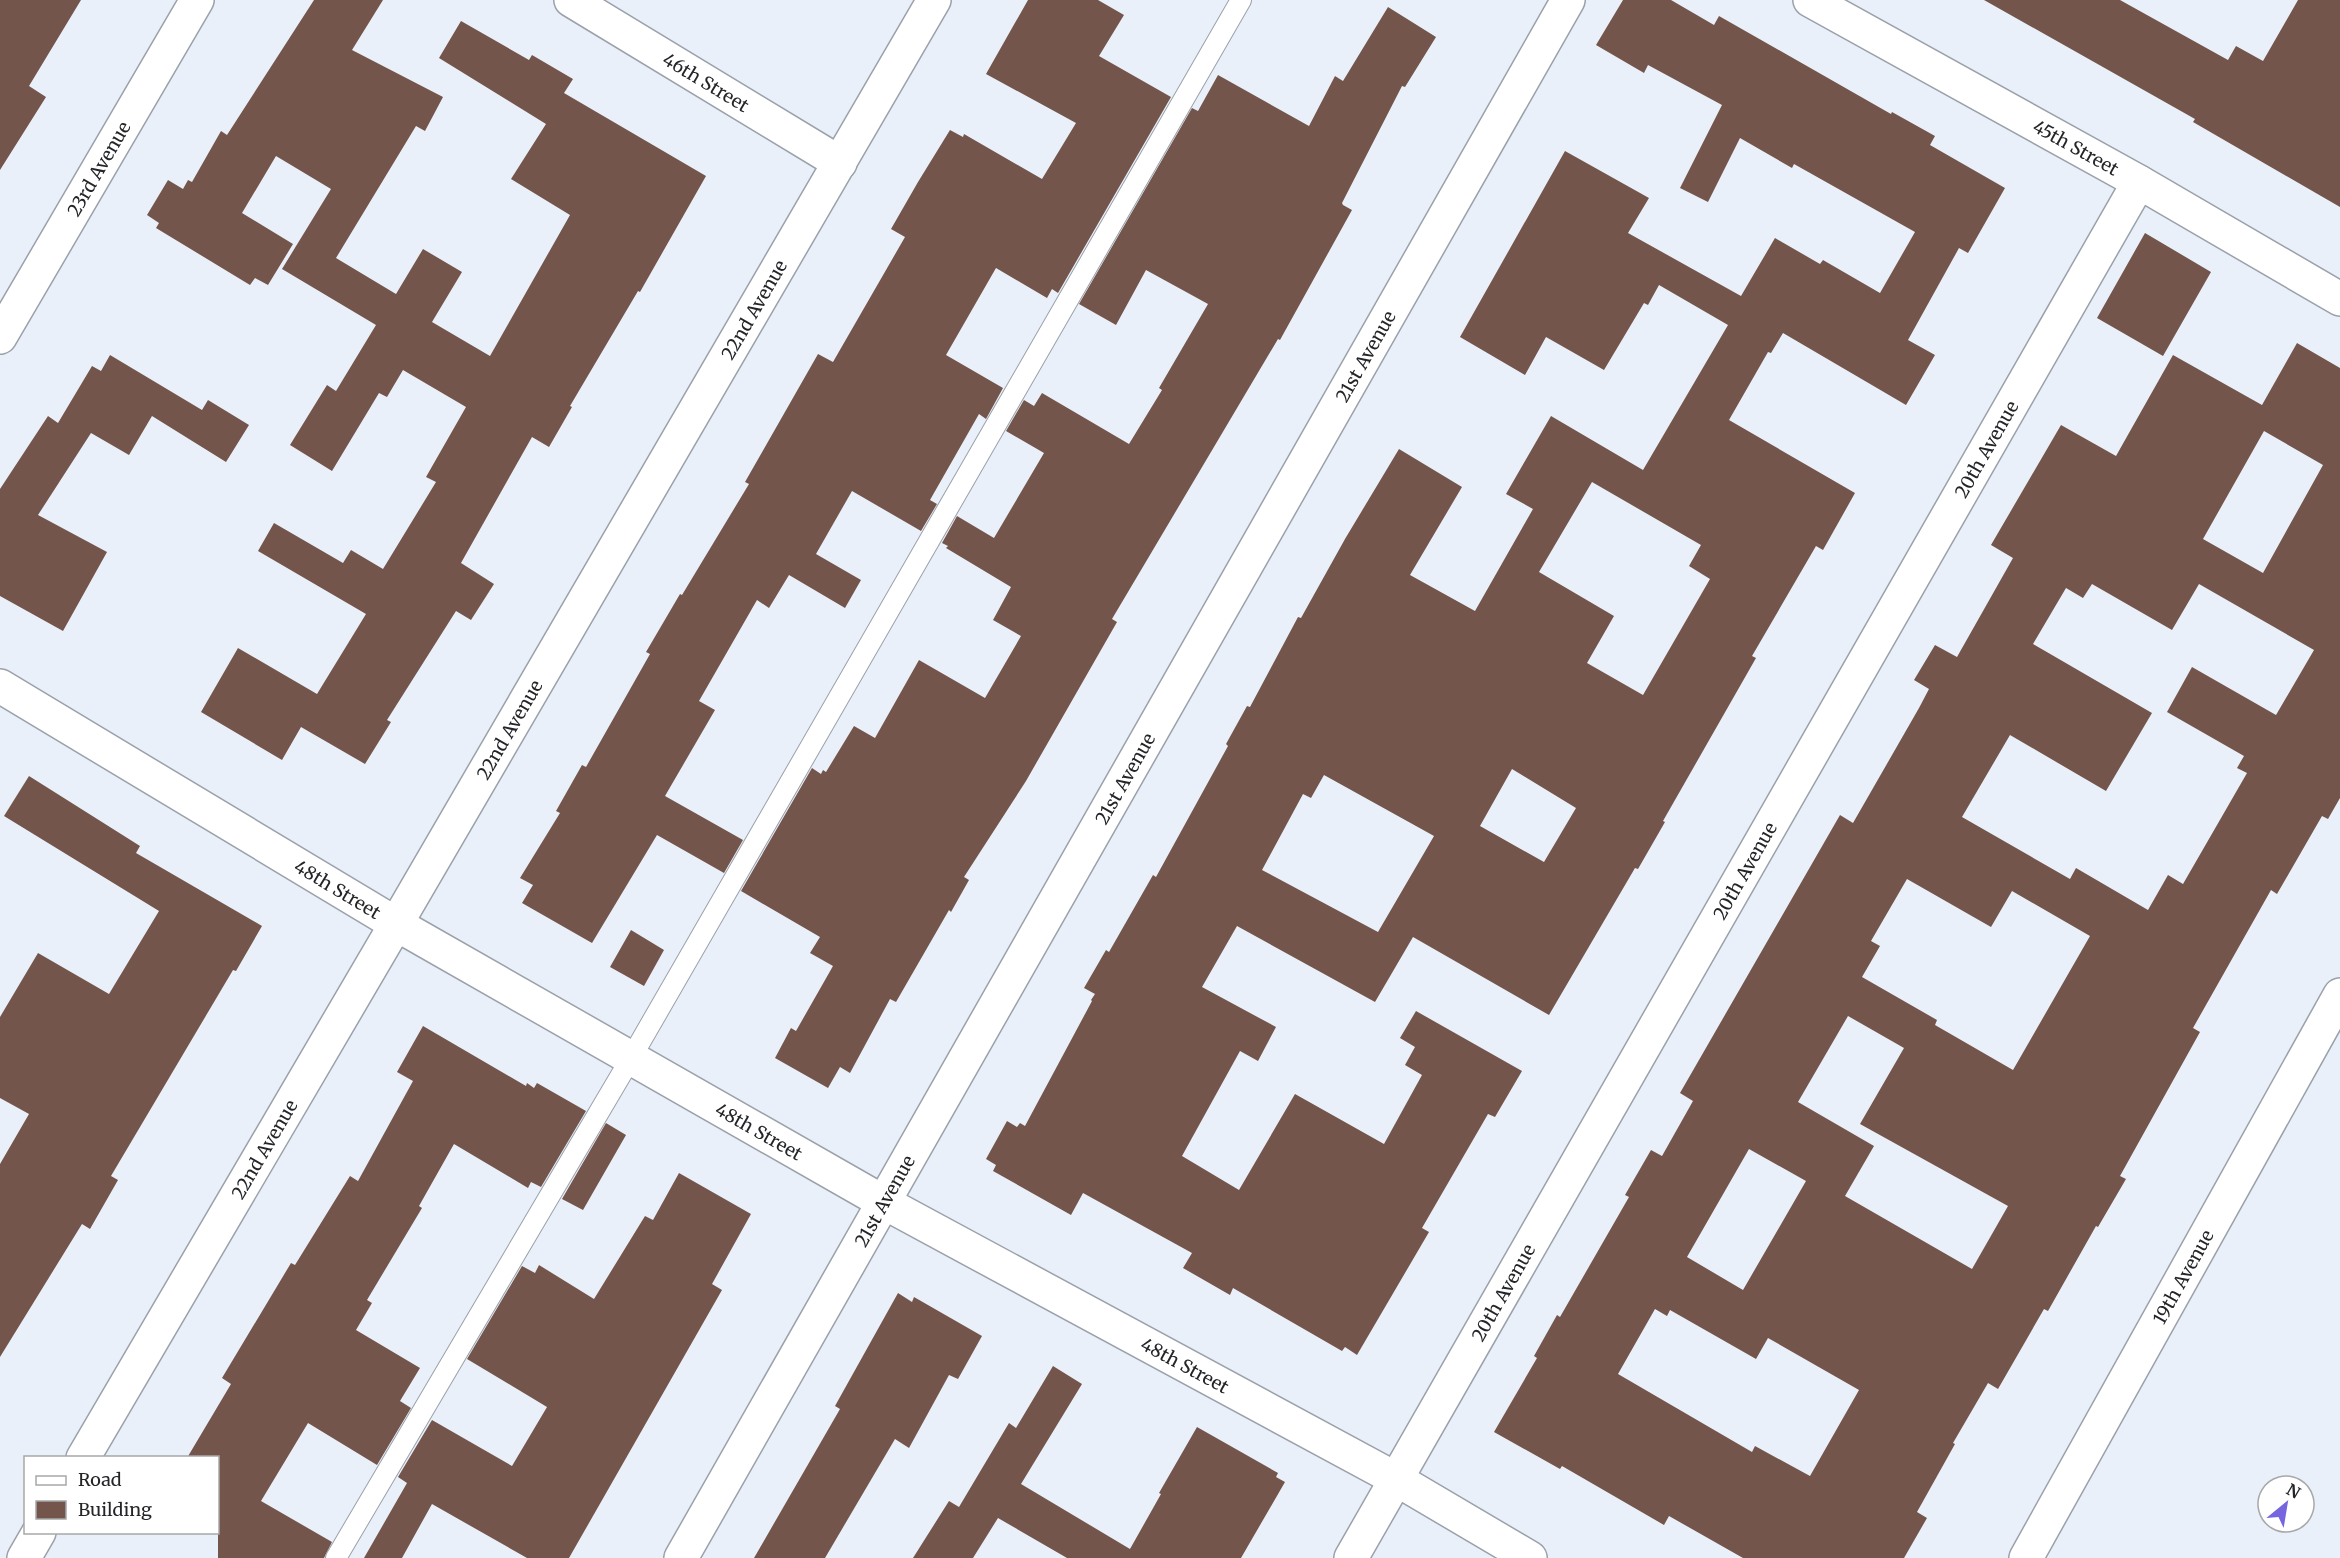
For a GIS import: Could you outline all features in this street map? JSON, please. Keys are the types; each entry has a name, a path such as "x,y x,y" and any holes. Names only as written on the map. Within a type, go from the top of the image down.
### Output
{"street":[{"name":"23rd Avenue","path":"0,337 197,0"},
{"name":"46th Street","path":"571,0 840,163"},
{"name":"21st Avenue","path":"681,1558 1568,0"},
{"name":"45th Street","path":"1810,0 2139,182 2340,299"},
{"name":"22nd Avenue","path":"84,1456 840,163 924,4"},
{"name":"20th Avenue","path":"1351,1558 2139,182"},
{"name":"48th Street","path":"0,686 396,924 885,1203 1396,1479 1530,1558"},
{"name":"19th Avenue","path":"2026,1558 2340,995"},
{"path":"24,1558 38,1534"}],"lane":[{"path":"336,1558 631,1058 1241,0"}],"building":[{"path":"0,0 81,0 29,86 46,97 0,170"},
{"path":"314,0 383,0 352,50 443,97 425,131 416,126 336,258 396,294 423,249 462,272 432,322 490,356 570,215 511,179 546,124 439,58 461,21 529,60 532,55 573,79 564,93 706,176 640,292 638,291 570,406 572,407 549,447 532,437 461,563 494,584 471,620 456,611 387,720 391,722 365,764 301,727 282,760 201,712 238,648 317,694 366,614 258,551 274,523 343,563 351,550 383,569 436,482 426,477 466,407 403,370 387,397 379,393 332,471 290,445 327,385 336,391 376,325 282,269 331,189 276,156 242,213 293,244 268,285 255,278 250,285 156,228 159,223 147,215 168,180 183,189 188,180 192,182 221,131 227,135"},
{"path":"1028,0 1098,0 1124,15 1099,56 1171,97 1058,293 1052,289 1047,298 996,268 946,355 1003,388 986,419 979,414 930,500 937,504 921,531 852,491 816,554 861,580 845,608 789,575 769,608 757,600 699,701 715,710 665,796 743,840 724,873 657,835 592,943 522,903 533,885 520,878 560,813 556,811 582,765 586,767 650,654 646,652 749,484 745,482 818,354 833,362 905,237 891,229 918,182 950,130 963,137 964,134 1042,179 1076,123 986,74"},
{"path":"1623,0 1671,0 1714,25 1719,16 1891,114 1892,112 1935,136 1930,145 2005,188 1968,253 1959,248 1908,340 1935,355 1906,405 1783,333 1771,353 1768,352 1729,420 1855,493 1823,550 1816,546 1752,656 1756,658 1663,821 1665,822 1638,869 1635,868 1549,1015 1413,937 1375,1002 1237,926 1202,987 1276,1027 1258,1061 1240,1051 1182,1156 1239,1190 1295,1094 1384,1144 1422,1075 1405,1065 1415,1047 1400,1038 1416,1011 1522,1071 1495,1117 1488,1114 1422,1228 1429,1232 1357,1355 1345,1347 1342,1351 1233,1288 1230,1295 1183,1268 1192,1253 1083,1193 1071,1215 993,1171 996,1165 986,1159 1007,1121 1017,1127 1020,1123 1025,1126 1095,994 1084,988 1106,950 1109,952 1153,875 1156,877 1228,746 1226,744 1247,706 1250,707 1298,617 1301,618 1399,449 1462,487 1410,575 1475,611 1533,509 1506,494 1551,416 1643,470 1728,325 1659,285 1648,305 1644,303 1604,370 1546,337 1525,375 1460,337 1565,151 1649,198 1628,233 1741,296 1775,238 1820,264 1823,260 1880,293 1915,232 1794,164 1792,168 1740,138 1708,202 1680,188 1722,105 1648,65 1644,73 1596,45","holes":["1592,482 1701,545 1689,566 1710,579 1643,695 1587,663 1614,616 1539,572","1512,769 1576,808 1544,862 1480,826","1324,775 1434,836 1378,932 1262,870 1303,794 1311,798"]},
{"path":"1984,0 2120,0 2228,60 2236,46 2263,61 2298,0 2340,0 2340,207 2193,122 2195,119"},
{"path":"1388,7 1436,37 1405,87 1402,86 1342,203 1352,210 1280,340 1278,339 1112,619 1117,622 1026,781 964,877 969,880 951,912 949,910 896,1002 890,999 850,1073 840,1067 828,1088 775,1058 791,1028 796,1031 833,966 810,953 820,937 741,891 812,768 821,774 823,770 826,772 854,726 875,738 919,660 985,698 1021,636 993,620 1011,587 946,548 948,546 942,543 957,516 994,538 1044,453 1006,431 1024,400 1034,406 1042,393 1129,444 1162,390 1159,388 1208,304 1146,270 1116,325 1079,304 1192,108 1198,111 1218,75 1309,126 1335,76 1343,81"},
{"path":"2145,233 2211,272 2163,356 2097,318"},
{"path":"2297,343 2340,368 2340,798 2328,819 2322,816 2277,894 2271,890 2193,1028 2200,1032 2120,1176 2126,1179 2098,1227 2096,1226 2048,1311 2044,1309 1998,1389 1988,1383 1953,1443 1955,1444 1917,1512 1927,1518 1904,1558 1743,1558 1669,1516 1664,1525 1562,1466 1560,1469 1494,1432 1537,1358 1534,1356 1557,1315 1560,1317 1629,1197 1625,1195 1651,1150 1662,1156 1693,1101 1680,1093 1840,815 1853,823 1919,708 1929,689 1914,680 1935,645 1957,657 2013,558 1991,545 2061,425 2116,456 2173,355 2262,405","holes":["2264,431 2323,465 2263,573 2203,539","2092,584 2172,630 2199,584 2314,650 2276,715 2192,667 2167,712 2244,756 2237,768 2247,773 2183,884 2168,875 2148,910 2076,868 2070,879 1962,817 2010,735 2106,791 2152,713 2033,644 2066,588 2083,598","1907,879 1991,927 2012,891 2090,936 2013,1070 1935,1025 1937,1020 1862,977 1880,946 1871,941","1848,1016 1904,1048 1860,1124 2008,1206 1972,1269 1845,1196 1874,1146 1798,1102","1749,1149 1806,1181 1743,1290 1687,1257","1655,1309 1667,1316 1670,1310 1756,1359 1768,1338 1859,1390 1810,1476 1755,1446 1752,1452 1618,1374"]},
{"path":"110,355 202,410 208,400 249,425 226,462 152,416 129,455 91,433 38,515 107,552 63,631 0,596 0,489 48,416 58,423 92,366 101,371"},
{"path":"29,776 140,846 136,853 262,926 236,971 233,970 111,1176 118,1180 90,1229 82,1224 0,1357 0,1164 29,1114 0,1098 0,1017 38,953 109,994 159,911 4,816"},
{"path":"631,930 664,950 644,986 610,967"},
{"path":"423,1026 526,1086 527,1083 534,1088 537,1083 586,1111 541,1187 531,1182 528,1188 454,1144 419,1206 422,1208 367,1300 372,1303 356,1330 420,1368 400,1401 411,1408 377,1465 308,1423 261,1501 332,1542 324,1558 218,1558 219,1456 188,1456 231,1384 222,1378 291,1263 295,1265 350,1176 358,1181 413,1081 397,1072"},
{"path":"606,1123 626,1135 583,1210 562,1199"},
{"path":"679,1173 751,1214 712,1284 722,1290 569,1558 527,1558 432,1504 402,1558 364,1558 407,1483 398,1477 432,1420 512,1466 547,1407 467,1359 522,1266 535,1273 539,1265 594,1299 645,1216 653,1220"},
{"path":"898,1293 912,1302 914,1297 982,1336 958,1379 949,1375 909,1448 895,1439 825,1558 754,1558 840,1409 835,1406"},
{"path":"1053,1366 1082,1384 1021,1484 1130,1549 1197,1427 1278,1473 1276,1477 1285,1482 1241,1558 1067,1558 998,1518 973,1558 913,1558 949,1501 959,1507 1009,1423 1016,1428"}]}
